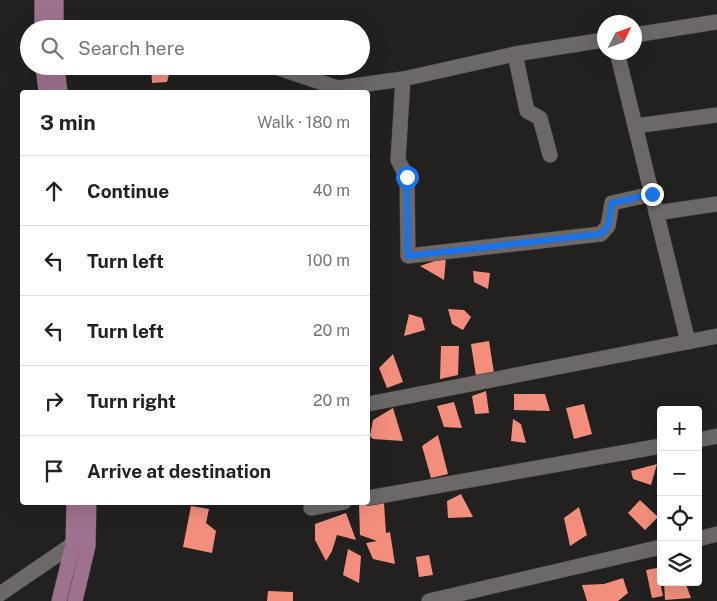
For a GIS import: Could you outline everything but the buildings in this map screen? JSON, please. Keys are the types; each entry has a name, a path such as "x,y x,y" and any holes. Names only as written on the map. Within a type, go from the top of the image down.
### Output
{"main road":[{"path":"42,0 42,20"},
{"path":"56,0 56,20"},
{"path":"44,75 46,90"},
{"path":"58,75 60,90"},
{"path":"59,601 73,544 74,505"},
{"path":"75,601 88,546 89,505"}],"street":[{"path":"642,34 717,22"},
{"path":"299,75 338,88 403,79 516,54 597,41"},
{"path":"516,54 527,111 540,118 550,155"},
{"path":"619,60 688,342"},
{"path":"403,79 398,160 407,177 408,256 601,234 608,226 612,203 652,194"},
{"path":"635,126 717,115"},
{"path":"656,213 717,204"},
{"path":"370,404 717,336"},
{"path":"702,439 717,436"},
{"path":"370,498 657,447"},
{"path":"311,508 328,505"},
{"path":"702,538 717,534"},
{"path":"0,594 73,544"},
{"path":"429,601 657,549"}],"route":[{"path":"407,177 408,256 601,234 608,226 612,203 652,194"}]}
